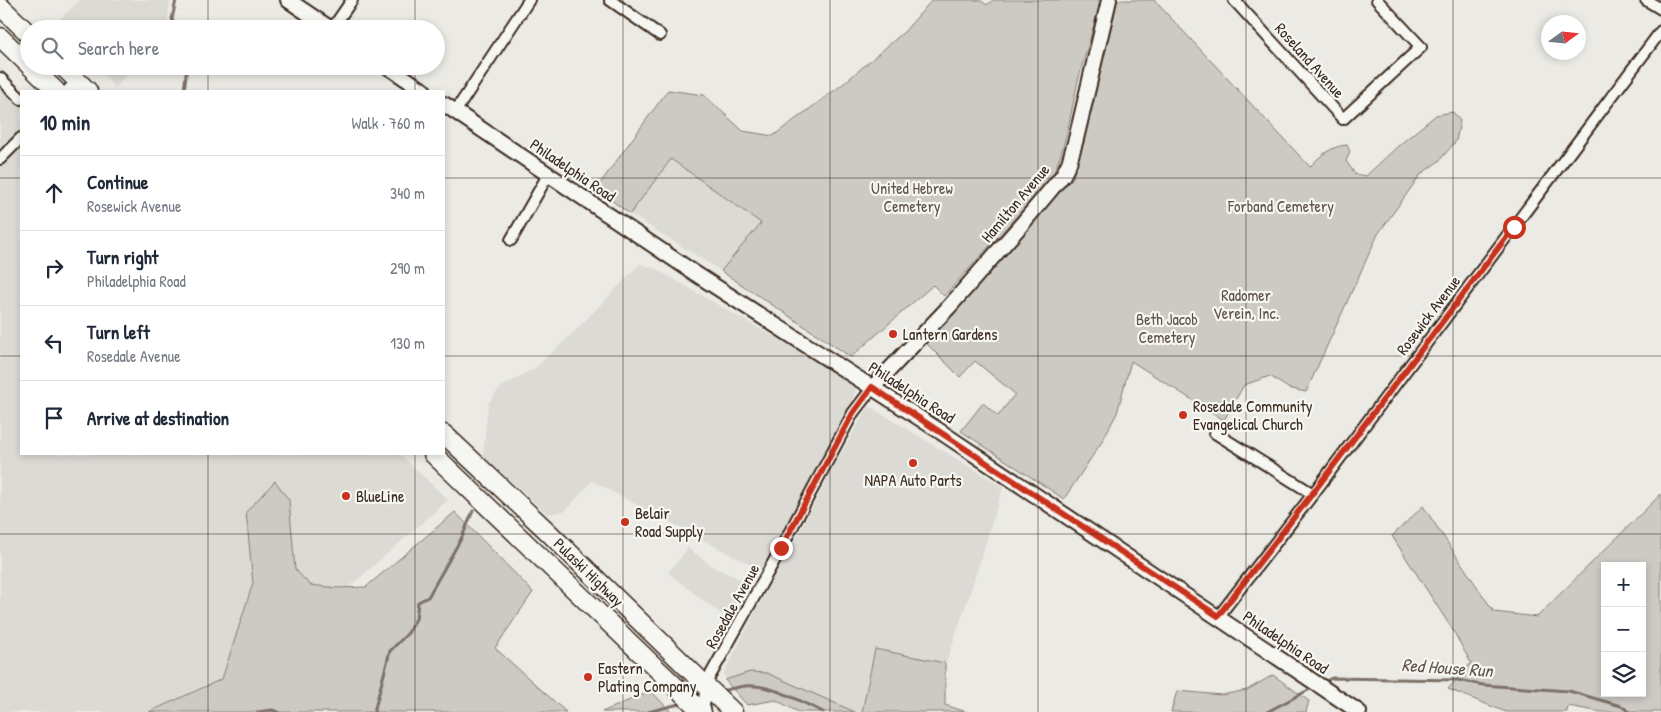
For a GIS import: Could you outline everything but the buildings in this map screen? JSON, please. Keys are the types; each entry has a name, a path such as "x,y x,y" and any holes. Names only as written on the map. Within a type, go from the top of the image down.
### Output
{"highway":[{"path":"0,6 20,25"},
{"path":"0,37 20,56"},
{"path":"39,75 55,90"},
{"path":"68,75 77,88"},
{"name":"Pulaski Highway","path":"445,435 545,529 733,712"},
{"name":"Pulaski Highway","path":"435,455 703,712"}],"main road":[{"path":"288,0 318,20"},
{"name":"Hamilton Avenue","path":"872,387 948,308 1063,175 1069,163 1076,139 1109,0"},
{"path":"400,75 423,90"},
{"name":"Philadelphia Road","path":"449,108 704,279 872,387 1218,616 1359,712"}],"street":[{"path":"338,20 352,0"},
{"path":"449,108 529,0"},
{"path":"610,0 660,35"},
{"name":"Roseland Avenue","path":"1234,0 1343,119 1421,47 1377,0"},
{"path":"1646,0 1661,9"},
{"name":"Rosewick Avenue","path":"1218,616 1661,30"},
{"path":"0,78 20,98"},
{"path":"0,159 20,139"},
{"path":"511,240 548,175"},
{"name":"Rosedale Avenue","path":"703,712 704,685 778,554 853,413 872,387"},
{"path":"1215,433 1312,494"}],"shaded area":[{"path":"80,0 171,0 168,20 59,20"},
{"path":"0,68 22,90 20,90 20,455 401,455 448,500 369,570 298,629 253,584 222,679 149,712 0,712"},
{"path":"104,75 127,75 115,88"},
{"path":"671,158 762,223 721,271 630,214"},
{"path":"640,264 654,268 849,380 856,389 848,415 762,571 592,481 565,511 547,514 483,456 488,404 500,388 535,368 574,332"},
{"path":"869,406 1003,487 945,665 875,649 862,712 855,712 752,672 727,679 723,675 780,563 791,548 837,460"},
{"path":"688,548 712,566 752,585 733,621 668,573"}],"green space":[{"name":"United Hebrew Cemetery","path":"932,0 980,0 987,5 993,0 1101,0 1078,81 1064,145 1050,180 944,296 933,285 851,357 721,271 761,223 671,159 630,214 596,189 668,90 704,95 743,131 773,136 843,84 904,32"},
{"path":"1117,0 1154,0 1310,167 1326,152 1336,147 1347,145 1350,152 1346,161 1355,174 1366,176 1398,146 1436,115 1453,112 1460,121 1456,141 1439,161 1421,174 1378,234 1306,392 1288,388 1270,376 1244,385 1224,420 1131,361 1117,413 1101,443 1064,499 961,431 983,403 998,416 1015,394 975,361 960,377 926,343 960,302 1060,190 1073,178 1087,114"},
{"path":"275,481 289,500 295,569 310,585 338,588 366,587 455,512 533,592 495,648 566,712 149,712 222,679 253,583 246,512"},
{"path":"1661,494 1661,712 1601,712 1568,706 1567,712 1506,712 1448,689 1471,663 1454,632 1392,536 1423,506 1494,612 1537,617"},
{"path":"875,649 945,663 945,705 967,712 862,712"},
{"path":"750,672 767,673 855,712 798,712 776,700 747,705 725,680"},
{"path":"1273,675 1309,701 1306,712 1171,712 1177,691 1222,695 1247,690"},
{"path":"651,691 671,712 602,712"}],"waterway":[{"path":"172,20 176,0"},
{"path":"184,90 186,75"},
{"path":"374,712 390,651 408,633 416,619 418,602 428,597 462,537 473,511"},
{"name":"Red House Run","path":"1324,682 1332,678 1458,680 1483,685 1569,691 1621,706 1630,712"},
{"name":"Red House Run","path":"722,691 745,686 764,687 785,694 823,712"},
{"name":"Red House Run","path":"1267,712 1314,687"},
{"name":"Red House Run","path":"648,712 679,704"},
{"name":"Red House Run","path":"257,712 272,710 278,712"}],"place":[{"name":"Lantern Gardens","path":"893,334"},
{"name":"Rosedale Community Evangelical Church","path":"1183,415"},
{"name":"NAPA Auto Parts","path":"913,463"},
{"name":"BlueLine","path":"346,496"},
{"name":"Belair Road Supply","path":"625,522"},
{"name":"Eastern Plating Company","path":"588,677"}],"route":[{"path":"781,548 853,413 872,387 1218,616 1514,227"}],"park label":[{"name":"Forband Cemetery","path":"1281,206"},
{"name":"Radomer Verein, Inc.","path":"1246,304"},
{"name":"Beth Jacob Cemetery","path":"1167,328"}]}
